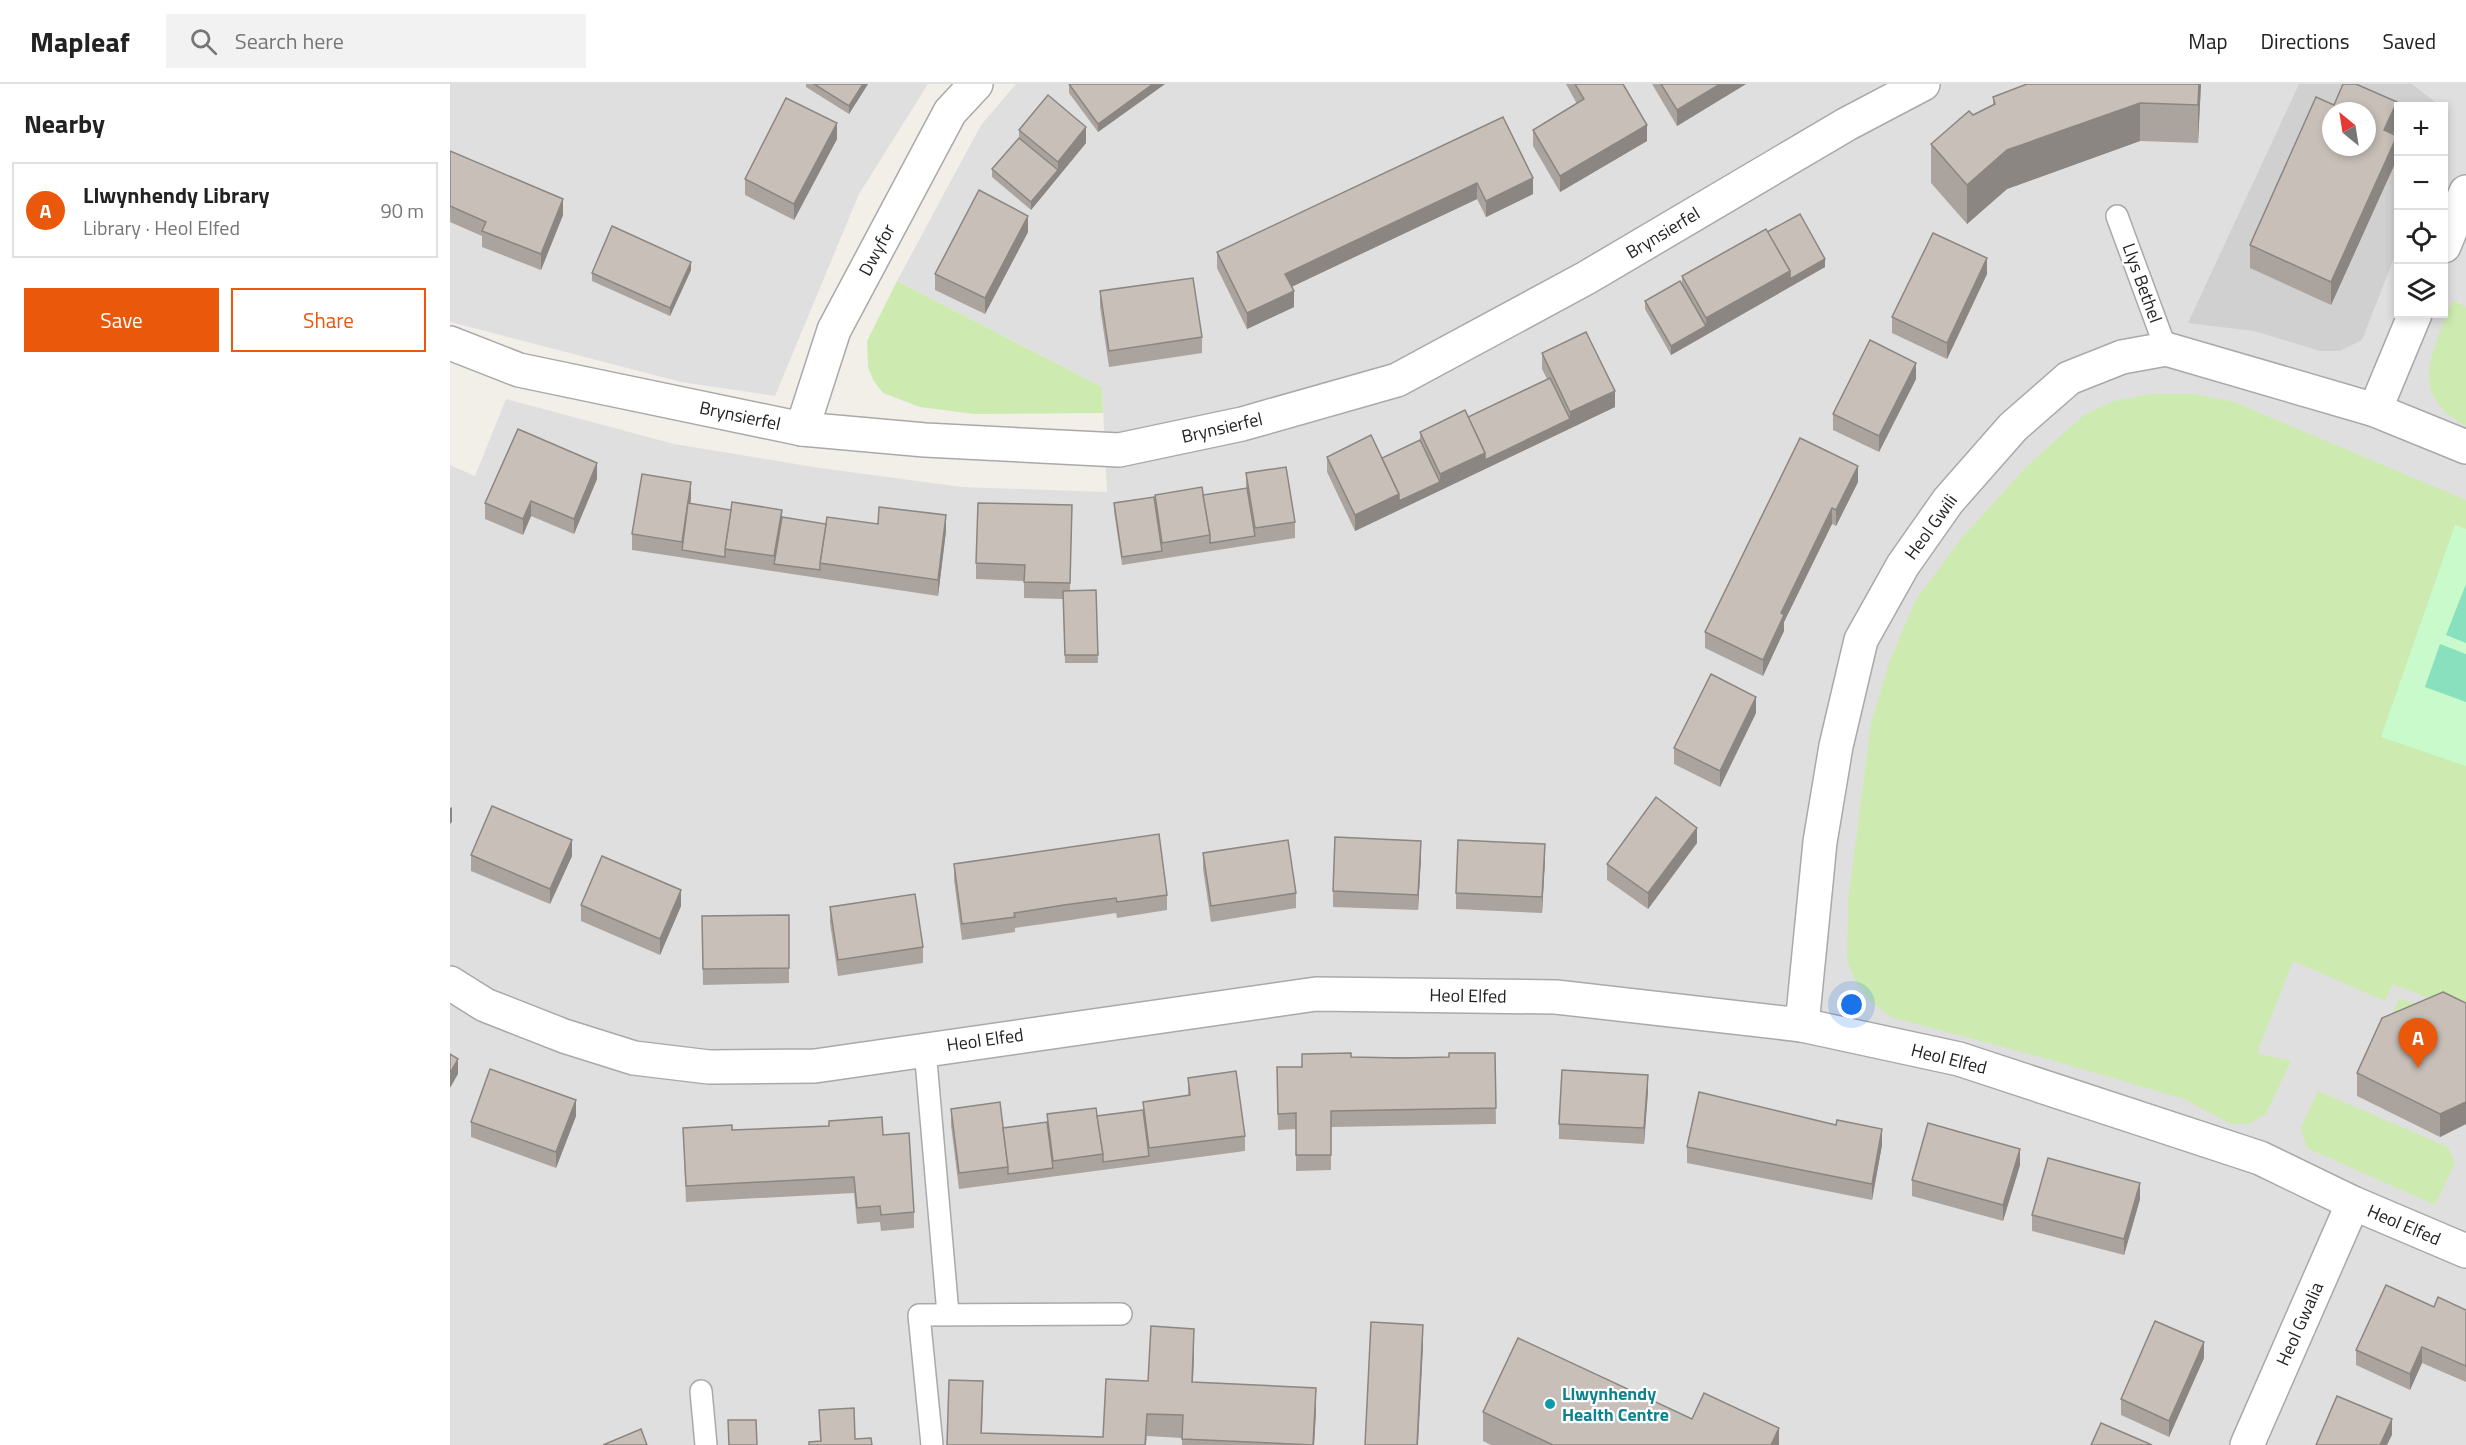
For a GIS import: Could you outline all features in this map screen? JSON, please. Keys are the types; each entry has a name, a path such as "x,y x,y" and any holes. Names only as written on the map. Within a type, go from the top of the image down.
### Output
{"street":[{"name":"Dwyfor","path":"802,429 834,330 950,112 976,84"},
{"name":"Brynsierfel","path":"450,343 519,370 802,429 936,441 1119,450 1242,424 1397,380 1586,278 1847,124 1923,84"},
{"path":"2448,236 2466,192"},
{"path":"2375,410 2413,318"},
{"name":"Heol Gwili","path":"1802,1025 1820,842 1836,746 1861,640 1903,565 1948,501 2013,427 2069,378 2122,357 2166,349 2375,410 2466,447"},
{"name":"Heol Elfed","path":"450,984 485,1005 634,1058 709,1066 815,1066 1316,994 1556,997 1802,1025 1971,1063 2260,1158 2353,1203 2466,1251"},
{"name":"Heol Gwalia","path":"2247,1445 2353,1203"}],"lane":[{"name":"Llys Bethel","path":"2117,216 2166,349"},
{"path":"925,1049 948,1314"},
{"path":"932,1445 919,1315 1121,1314"},
{"path":"701,1390 706,1445"}],"shaded area":[{"path":"450,84 928,84 859,194 775,396 681,382 450,322"},
{"path":"1016,84 2466,84 2466,1445 450,1445 450,465 475,476 506,399 674,444 820,468 962,487 1107,492 1102,387 897,281 981,125"},
{"path":"2299,84 2412,84 2435,102 2394,102 2394,258 2362,340 2340,351 2320,351 2254,331 2188,323"}],"green space":[{"path":"897,281 1102,387 1103,413 974,414 920,407 883,393 873,380 868,367 867,341"},
{"path":"2452,300 2466,307 2466,426 2447,413 2436,400 2430,385 2429,370 2432,354 2445,318 2448,318"},
{"path":"2151,394 2195,394 2234,402 2466,500 2466,1026 2382,1041 2399,998 2443,1015 2448,1006 2393,984 2385,1001 2293,961 2257,1053 2291,1061 2266,1114 2249,1124 2231,1124 2184,1099 2041,1057 1891,1017 1870,1001 1855,981 1847,960 1848,901 1871,723 1889,663 1915,601 1960,540 2028,465 2084,415 2114,401"},
{"path":"2455,525 2466,529 2466,766 2381,737"},
{"path":"2466,584 2466,643 2446,635"},
{"path":"2440,644 2466,654 2466,702 2425,687"},
{"path":"2318,1091 2448,1147 2455,1163 2435,1205 2307,1148 2301,1128"}],"building":[{"path":"814,84 863,84 849,106"},
{"path":"1069,84 1153,84 1098,124"},
{"path":"1575,84 1623,84 1647,125 1560,176 1533,130 1584,99"},
{"path":"1661,84 1720,84 1677,110"},
{"path":"2027,84 2199,84 2198,105 2140,103 2007,150 1967,185 1931,144 1969,111 1973,115 1995,104 1993,97"},
{"path":"2343,84 2356,84 2397,102 2394,102 2394,108 2384,130 2394,135 2394,143 2331,282 2250,245 2316,97 2327,102 2322,102 2322,156 2376,156 2376,102 2335,102"},
{"path":"1048,95 1086,127 1058,162 1019,130"},
{"path":"786,98 837,123 794,204 745,179"},
{"path":"1503,117 1533,178 1486,201 1477,183 1285,274 1294,291 1247,313 1217,252"},
{"path":"1019,138 1058,170 1031,202 992,169"},
{"path":"450,151 563,199 541,254 482,231 486,222 450,206"},
{"path":"979,190 1028,216 985,298 935,274"},
{"path":"1800,214 1825,259 1790,279 1790,271 1767,232"},
{"path":"612,226 691,262 670,308 592,273"},
{"path":"1766,229 1790,271 1706,318 1682,276"},
{"path":"1933,233 1987,258 1947,343 1892,317"},
{"path":"1193,278 1202,337 1109,351 1100,291"},
{"path":"1680,281 1706,326 1671,346 1645,301"},
{"path":"1586,332 1615,391 1570,412 1542,353"},
{"path":"1870,340 1916,363 1879,436 1833,414"},
{"path":"1550,378 1570,419 1485,460 1485,453 1468,417"},
{"path":"1465,410 1485,453 1440,474 1420,432"},
{"path":"518,429 597,463 574,519 531,501 523,519 485,503"},
{"path":"1371,435 1399,494 1355,515 1327,457"},
{"path":"1800,438 1858,466 1836,510 1832,508 1781,613 1784,615 1763,660 1705,632"},
{"path":"1420,440 1440,482 1399,501 1399,494 1382,458"},
{"path":"1286,467 1295,522 1255,528 1246,473"},
{"path":"642,474 691,482 682,542 632,534"},
{"path":"1202,487 1210,535 1162,543 1155,495"},
{"path":"1247,488 1255,536 1210,543 1203,495"},
{"path":"1154,497 1162,551 1122,557 1114,503"},
{"path":"732,502 782,510 774,556 725,549"},
{"path":"688,503 731,510 725,557 682,550"},
{"path":"978,503 1072,505 1070,583 1024,582 1025,565 976,563"},
{"path":"879,507 946,515 938,580 820,563 827,517 878,524"},
{"path":"782,517 826,524 820,570 774,564"},
{"path":"1096,590 1098,655 1065,655 1063,591"},
{"path":"1711,674 1756,697 1720,771 1674,748"},
{"path":"1656,797 1697,828 1648,893 1607,864"},
{"path":"492,806 572,840 550,889 471,855"},
{"path":"1159,834 1167,895 1117,902 1116,898 1064,905 1014,913 1015,917 962,924 954,864"},
{"path":"1335,837 1421,841 1418,895 1333,891"},
{"path":"1288,840 1296,893 1211,906 1203,853"},
{"path":"1458,840 1545,844 1542,897 1456,893"},
{"path":"602,856 681,890 660,939 581,905"},
{"path":"915,894 923,947 838,960 830,907"},
{"path":"789,915 789,968 703,969 702,916"},
{"path":"2443,992 2466,1003 2466,1102 2440,1114 2357,1073 2382,1018"},
{"path":"1351,1053 1351,1057 1402,1058 1449,1057 1449,1053 1495,1053 1496,1108 1331,1111 1331,1155 1296,1155 1296,1113 1278,1114 1277,1067 1302,1067 1302,1054"},
{"path":"450,1054 458,1059 450,1073"},
{"path":"490,1069 576,1100 556,1152 471,1122"},
{"path":"1562,1070 1648,1075 1644,1128 1559,1124"},
{"path":"1236,1071 1245,1136 1149,1148 1143,1102 1190,1095 1188,1078"},
{"path":"1699,1092 1836,1125 1837,1120 1882,1129 1872,1184 1687,1147"},
{"path":"1000,1102 1008,1167 959,1173 951,1109"},
{"path":"1096,1108 1103,1154 1053,1161 1047,1114"},
{"path":"1143,1110 1149,1156 1103,1162 1097,1116"},
{"path":"882,1117 883,1135 909,1133 914,1212 881,1215 880,1206 857,1208 854,1177 686,1186 683,1128 732,1125 732,1130 829,1126 829,1121"},
{"path":"1047,1122 1053,1168 1008,1174 1003,1128"},
{"path":"1928,1123 2020,1149 2003,1205 1912,1180"},
{"path":"2048,1158 2140,1183 2124,1239 2032,1215"},
{"path":"2386,1285 2434,1307 2438,1297 2466,1310 2466,1366 2422,1347 2410,1374 2356,1350"},
{"path":"2155,1321 2204,1342 2169,1421 2121,1399"},
{"path":"1371,1322 1423,1325 1417,1445 1365,1445"},
{"path":"1151,1326 1194,1329 1192,1382 1316,1388 1313,1445 1182,1439 1183,1415 1147,1414 1145,1445 947,1445 949,1380 983,1381 981,1433 1103,1437 1106,1379 1148,1381"},
{"path":"1518,1338 1692,1419 1704,1393 1779,1428 1771,1445 1553,1445 1483,1412"},
{"path":"2337,1396 2392,1419 2380,1445 2316,1445"},
{"path":"854,1408 855,1439 871,1438 872,1445 809,1445 809,1442 821,1441 819,1410"},
{"path":"728,1420 756,1420 757,1445 729,1445"},
{"path":"2101,1423 2152,1445 2091,1445"},
{"path":"641,1429 647,1445 603,1445"}],"place":[{"name":"Llwynhendy Library","path":"2418,1068"},
{"name":"Llwynhendy Health Centre","path":"1550,1404"}]}
